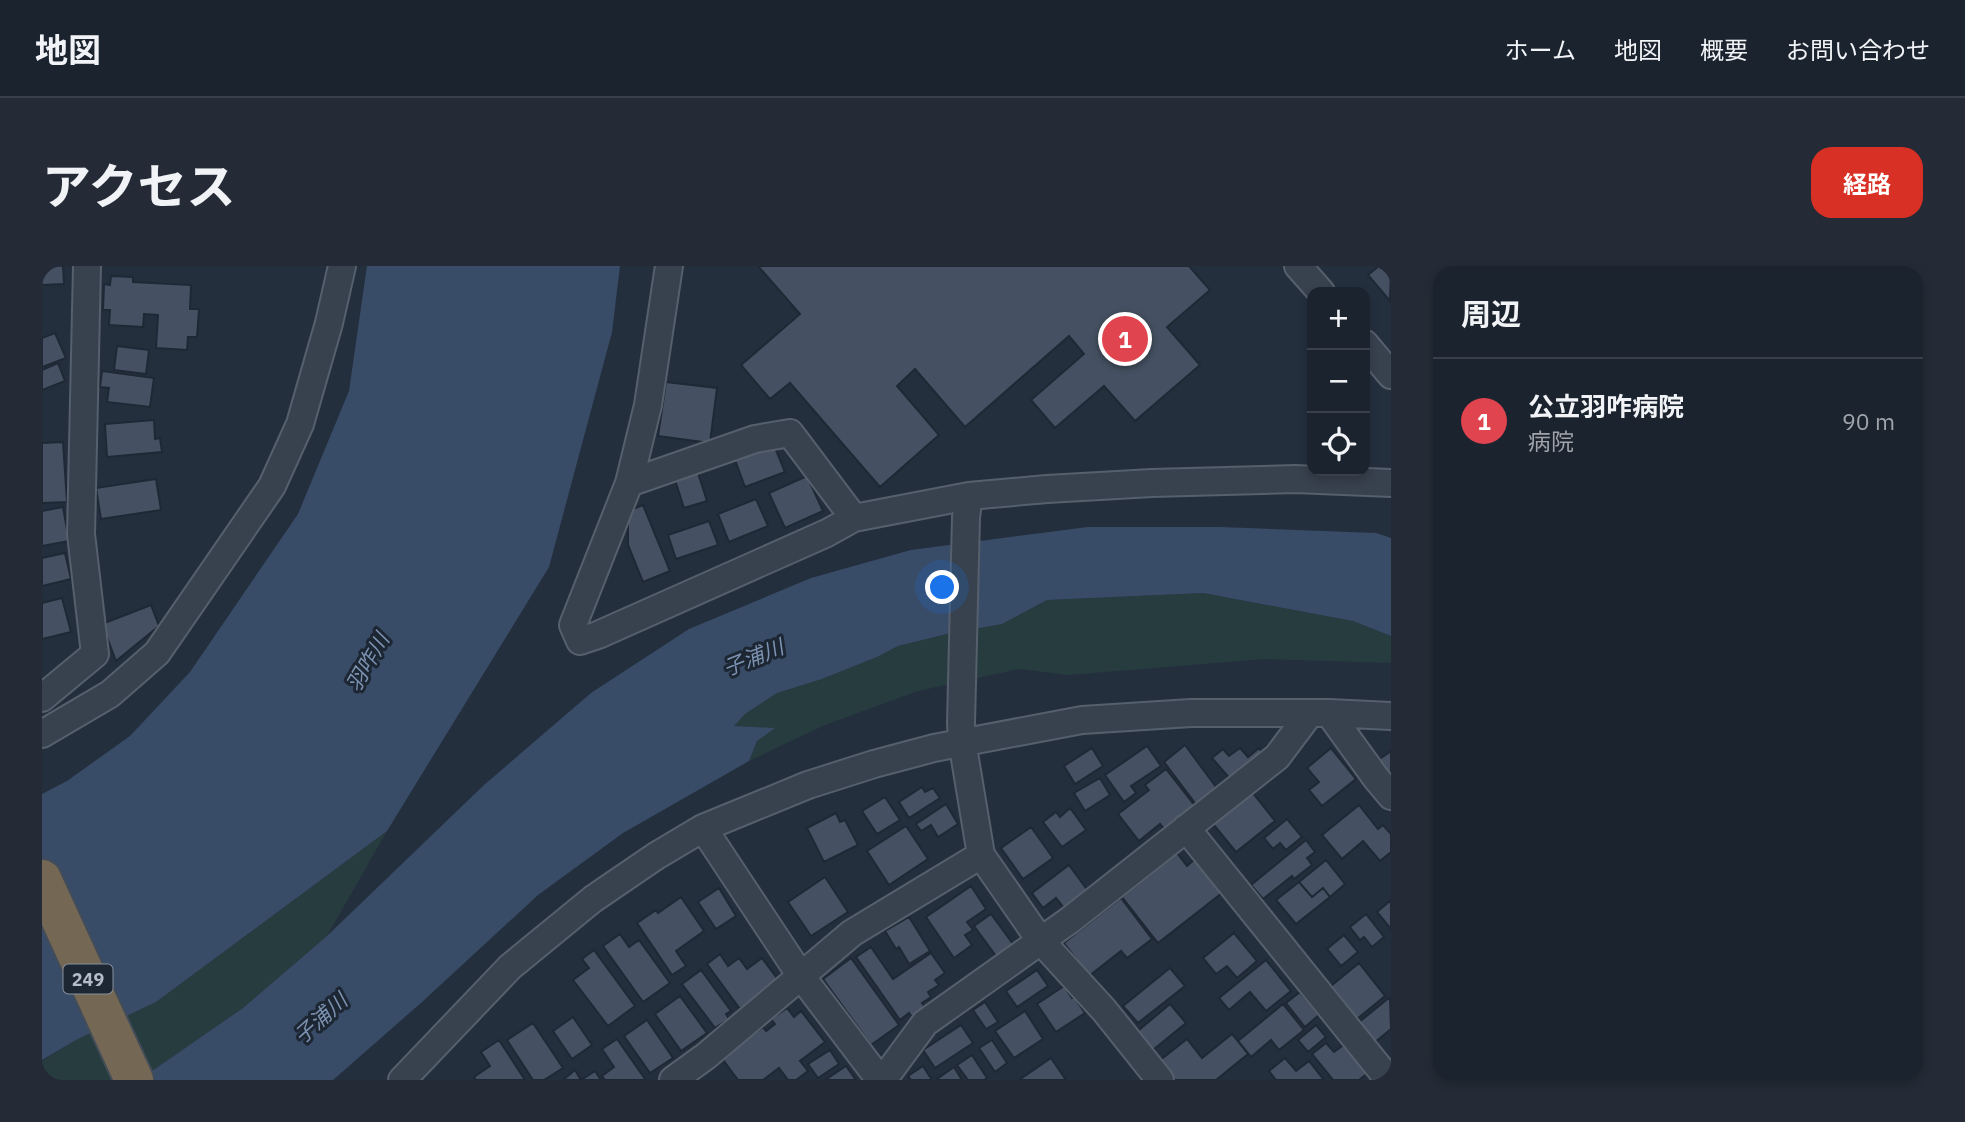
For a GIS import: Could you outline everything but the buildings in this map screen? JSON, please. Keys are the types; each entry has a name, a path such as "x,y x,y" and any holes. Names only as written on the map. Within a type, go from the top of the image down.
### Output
{"highway":[{"name":"249","path":"42,879 134,1080"}],"street":[{"path":"42,698 95,654 81,534 87,266"},
{"path":"42,734 110,694 157,653 272,486 300,424 342,266"},
{"path":"668,266 648,405 629,483 573,625 580,641 827,533 854,518 967,507 1152,483 1296,479 1391,483"},
{"path":"1298,266 1317,287"},
{"path":"1370,350 1391,375"},
{"path":"629,483 755,439 790,433 854,518"},
{"path":"967,507 962,732 981,855 1040,940 1104,1010 1160,1080"},
{"path":"401,1080 510,967 593,899 703,828 808,785 962,732 1191,713 1391,716"},
{"path":"1319,713 1391,796"},
{"path":"703,828 801,976 881,1080 925,1023 1070,919 1277,757 1319,713"},
{"path":"1186,828 1384,1075"},
{"path":"673,1080 706,1056 852,933 981,855"}],"green space":[{"path":"1203,593 1353,621 1391,636 1391,663 1264,659 1069,675 1019,669 918,691 825,725 749,761 757,741 774,728 733,726 745,714 777,693 822,679 898,646 1002,624 1047,600"},
{"path":"387,831 327,936 243,1008 139,1080 42,1080 42,1061 76,1040 156,1002"}],"water":[{"name":"羽咋川","path":"367,266 620,266 612,332 549,567 387,831 156,1002 76,1040 42,1060 42,794 67,781 130,736 190,672 298,514 349,391"},
{"name":"子浦川","path":"1088,527 1221,527 1376,533 1391,538 1391,636 1353,621 1203,593 1047,600 1002,624 898,646 822,679 777,693 745,714 734,726 775,728 757,741 749,761 623,833 538,895 333,1080 139,1080 243,1008 327,936 484,785 591,693 689,629 811,578 911,550"}],"place":[{"name":"公立羽咋病院","path":"1125,339"}]}
